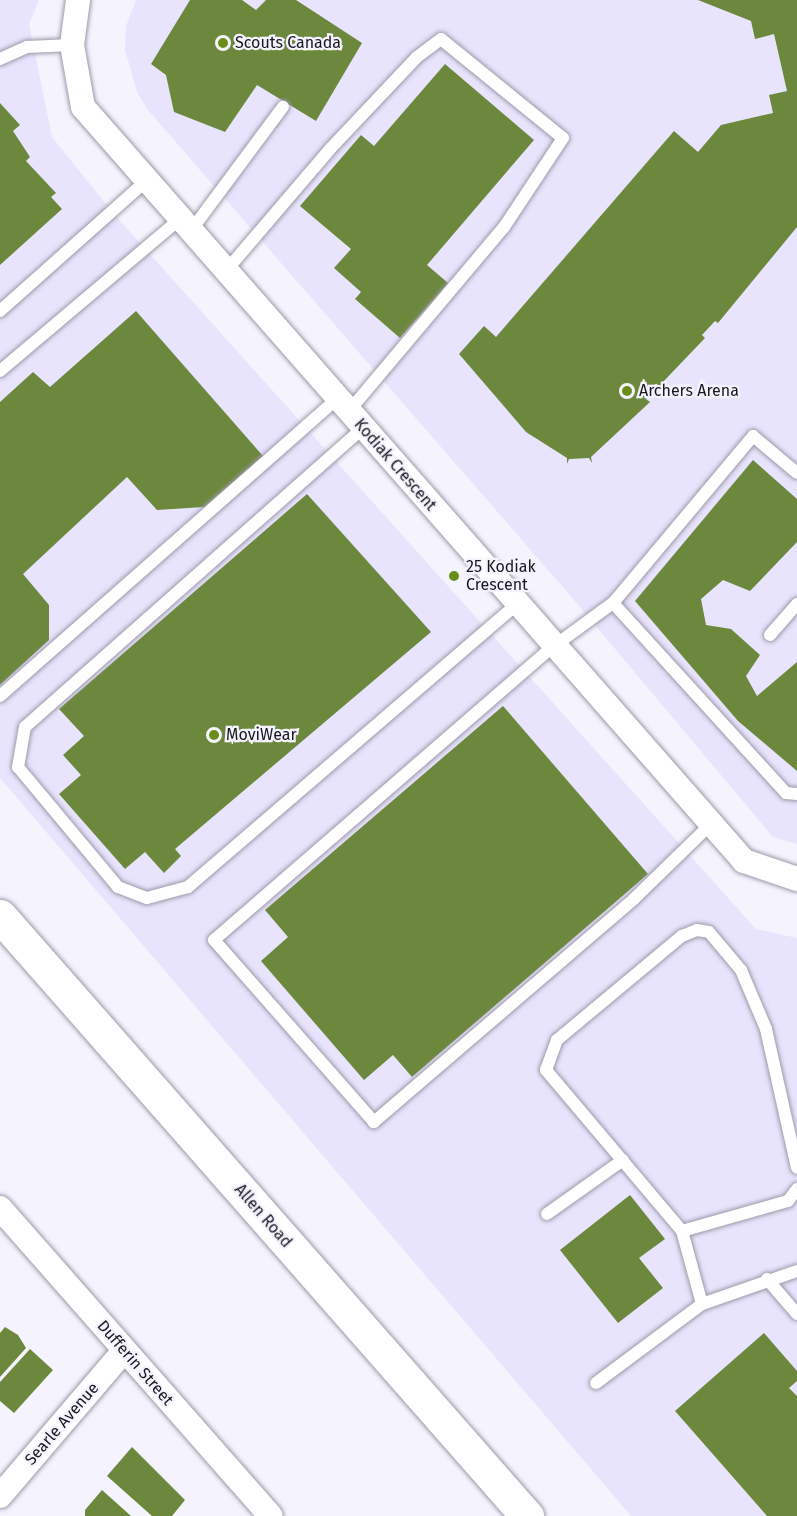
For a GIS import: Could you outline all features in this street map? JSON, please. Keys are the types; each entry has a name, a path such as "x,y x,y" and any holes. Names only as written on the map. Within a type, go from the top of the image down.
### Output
{"main road":[{"name":"Allen Road","path":"0,916 527,1516"}],"street":[{"name":"Kodiak Crescent","path":"78,0 72,45 83,108 184,226 744,861 797,879"},
{"name":"Dufferin Street","path":"0,1208 124,1352 271,1516"},
{"name":"Searle Avenue","path":"0,1496 124,1352"}],"lane":[{"path":"225,272 331,148 417,57 441,39 563,138 504,227 349,413 25,728 18,767 118,887 147,898 188,886 517,604"},
{"path":"0,59 27,47 72,45"},
{"path":"0,372 184,226 283,107"},
{"path":"0,311 146,182"},
{"path":"0,696 349,413"},
{"path":"711,824 634,899 374,1122 214,940 554,646 613,603 753,436 797,473"},
{"path":"613,603 786,793 797,795"},
{"path":"770,635 797,604"},
{"path":"702,1304 682,1231 546,1070 551,1053 566,1033 682,936 697,930 709,932 741,970 766,1029 797,1168"},
{"path":"547,1214 623,1160"},
{"path":"682,1231 788,1201 797,1190"},
{"path":"596,1383 702,1304 767,1279 797,1271"},
{"path":"767,1279 797,1314"}],"shaded area":[{"path":"0,0 39,0 29,24 52,137 114,214 756,929 797,938 797,1516 631,1516 0,778"},
{"path":"136,0 797,0 797,844 773,837 568,593 147,109 137,92 125,50 126,26"}],"building":[{"path":"190,0 242,0 256,10 266,0 296,0 362,43 316,121 257,85 225,132 174,112 166,75 151,64"},
{"path":"698,0 797,0 797,227 718,323 715,321 702,335 705,338 662,383 662,388 659,385 646,399 650,402 591,457 592,463 589,458 569,459 567,464 567,458 526,432 459,354 484,326 496,337 674,131 698,152 721,125 773,113 769,95 787,91 774,34 755,39 751,21"},
{"path":"445,64 534,140 427,265 448,283 400,338 355,299 361,292 334,268 351,249 300,206 361,135 374,146"},
{"path":"0,103 20,125 13,131 30,157 26,161 56,193 51,197 62,209 0,265"},
{"path":"136,311 263,456 204,507 157,510 127,477 23,574 49,605 49,640 0,685 0,402 33,372 50,387"},
{"path":"753,460 797,499 797,542 750,591 723,580 701,599 706,625 731,629 760,655 746,676 757,696 797,662 797,771 738,721 635,601"},
{"path":"307,494 431,632 175,849 181,856 164,873 145,852 125,869 59,794 81,775 63,755 84,736 59,709"},
{"path":"503,706 648,874 412,1077 393,1055 364,1080 261,961 288,937 265,910"},
{"path":"630,1195 665,1239 639,1258 663,1288 618,1323 560,1250"},
{"path":"5,1327 18,1335 26,1348 0,1377 0,1333"},
{"path":"764,1333 797,1371 797,1381 789,1388 797,1396 797,1516 767,1516 675,1411"},
{"path":"30,1349 53,1370 14,1413 0,1401 0,1382"},
{"path":"132,1447 185,1500 172,1516 152,1516 107,1476"},
{"path":"102,1490 131,1516 85,1516 85,1510"}],"place":[{"name":"Scouts Canada","path":"223,43"},
{"name":"Archers Arena","path":"627,391"},
{"name":"25 Kodiak Crescent","path":"454,576"},
{"name":"MoviWear","path":"214,735"}]}
